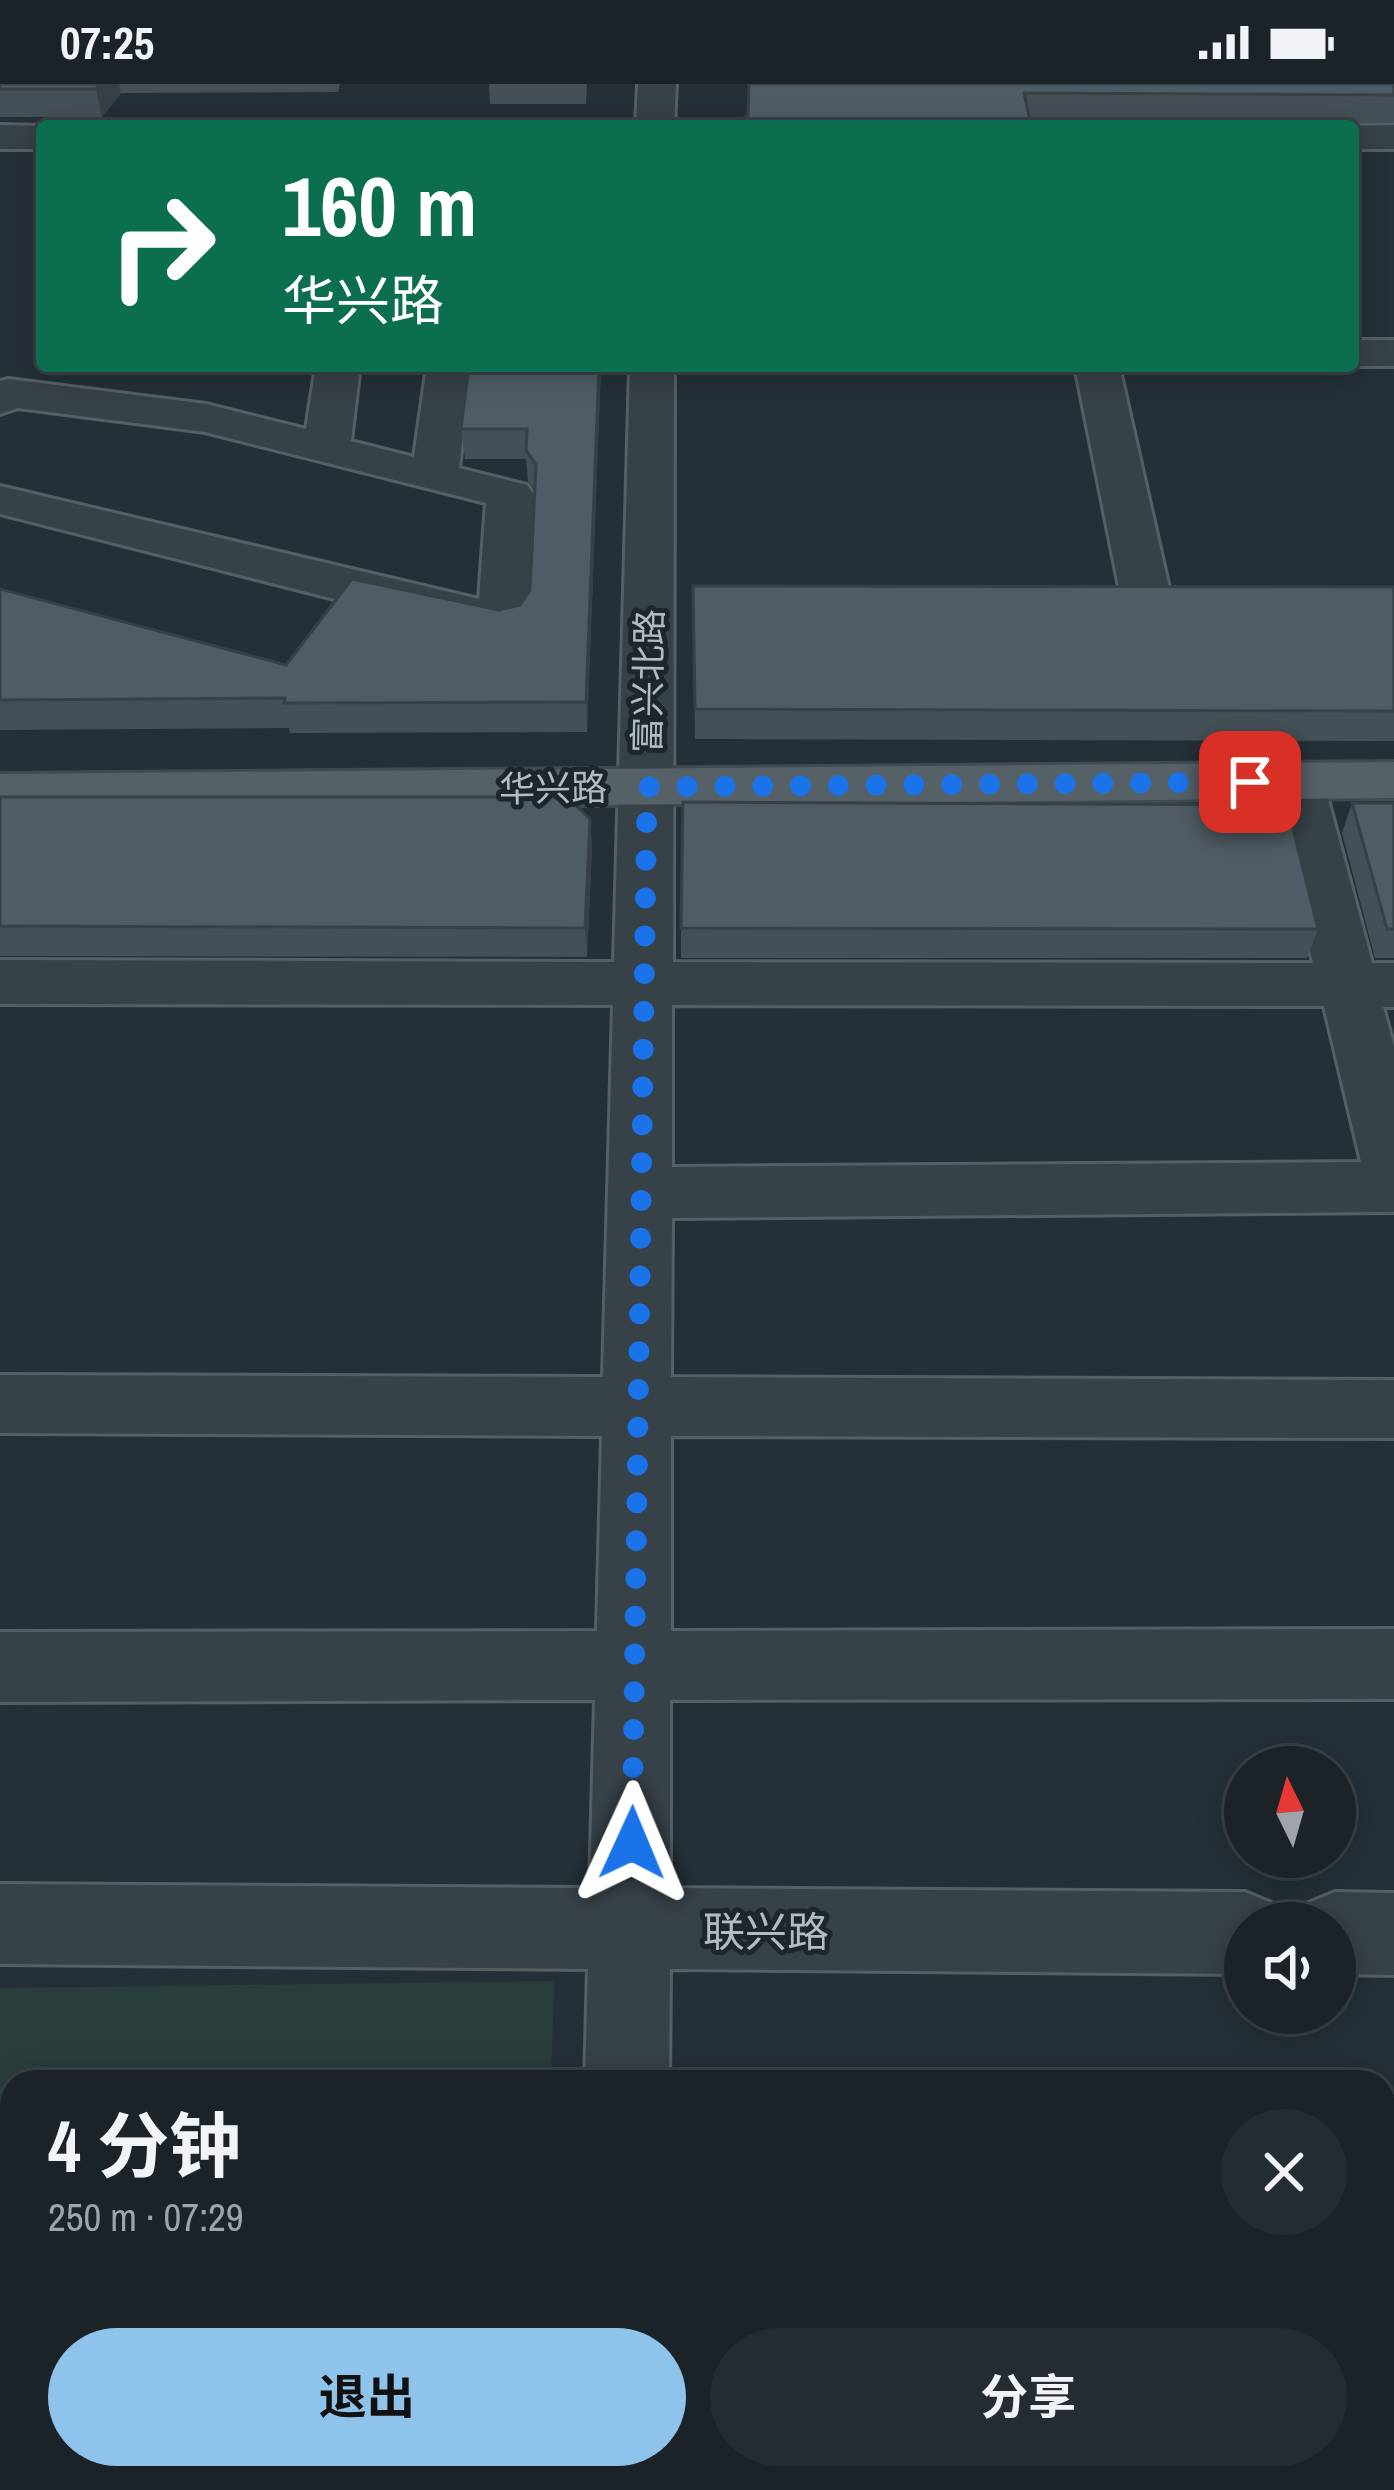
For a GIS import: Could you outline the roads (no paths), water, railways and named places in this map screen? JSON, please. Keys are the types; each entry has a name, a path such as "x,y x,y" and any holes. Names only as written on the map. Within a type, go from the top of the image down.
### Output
{"main road":[{"name":"华兴路","path":"0,793 1394,780"}],"street":[{"path":"656,120 657,84"},
{"path":"0,137 36,137"},
{"path":"1359,137 1394,137"},
{"path":"1359,353 1394,353"},
{"path":"326,452 337,372"},
{"path":"435,474 448,372"},
{"name":"富兴北路","path":"627,2070 647,787 673,597 653,372"},
{"path":"1098,372 1146,597"},
{"path":"0,400 8,393 209,401 326,452 510,495 503,620 370,593 0,500"},
{"path":"1296,781 1371,986 1394,1166"},
{"path":"0,982 1371,986"},
{"path":"641,1193 1394,1187"},
{"path":"0,1404 1394,1409"},
{"path":"0,1667 1394,1664"},
{"name":"联兴路","path":"0,1924 1224,1933"},
{"path":"1356,1934 1394,1934"}],"tunnel":[{"path":"1288,84 1302,120"}]}
